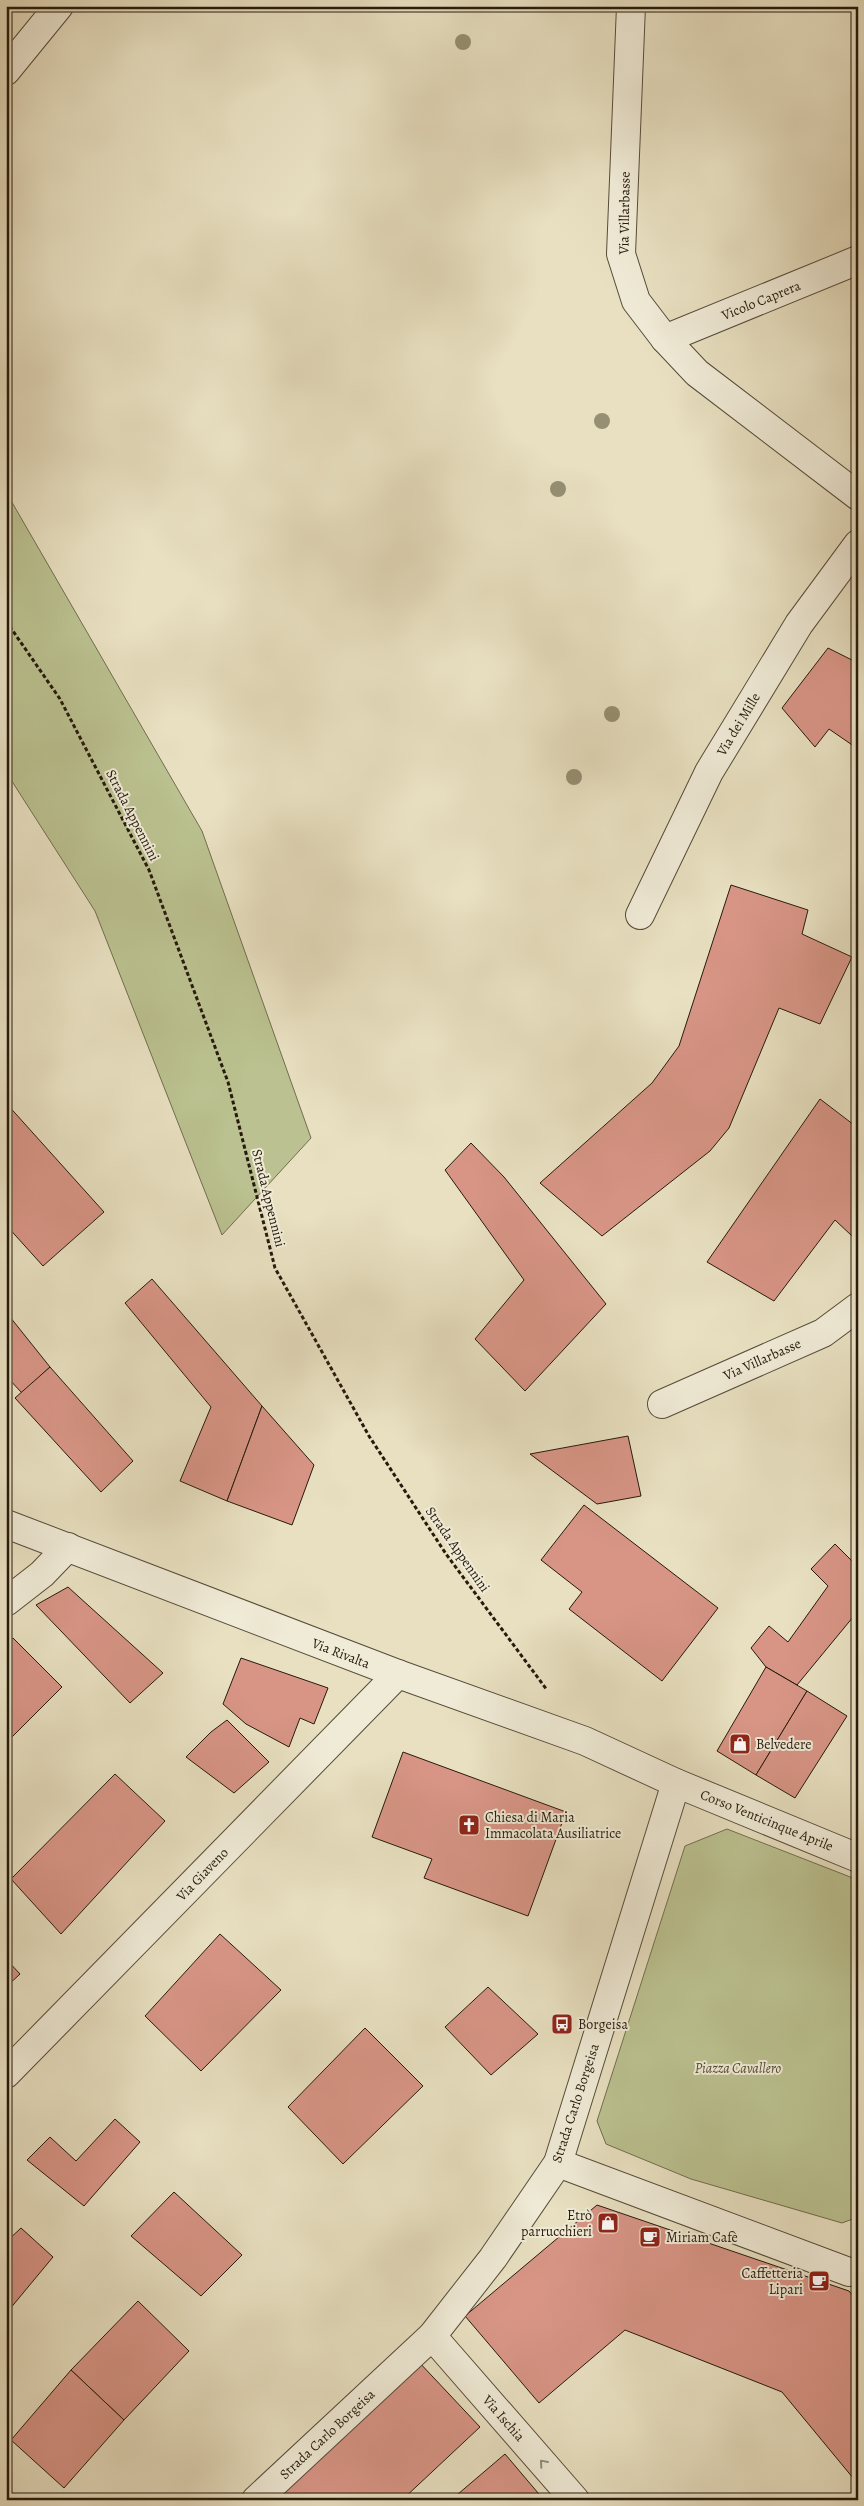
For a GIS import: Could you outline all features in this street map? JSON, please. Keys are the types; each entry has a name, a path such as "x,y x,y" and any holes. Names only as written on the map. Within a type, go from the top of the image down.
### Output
{"street":[{"path":"6,71 59,6"},
{"name":"Via Villarbasse","path":"631,6 621,254 636,301 665,339 697,373 858,496"},
{"name":"Vicolo Caprera","path":"665,339 858,260"},
{"name":"Via dei Mille","path":"640,915 709,772 799,624 858,544"},
{"name":"Via Villarbasse","path":"662,1404 824,1333 858,1307"},
{"name":"Via Rivalta","path":"6,1524 398,1674 585,1741 676,1783"},
{"path":"6,1602 42,1574 68,1547"},
{"name":"Via Giaveno","path":"6,2074 398,1674"},
{"name":"Corso Venticinque Aprile","path":"676,1783 858,1858"},
{"name":"Strada Carlo Borgeisa","path":"256,2500 432,2336 493,2258 558,2162 676,1783"},
{"path":"558,2162 855,2274"},
{"name":"Via Ischia","path":"432,2336 575,2500"}],"path":[{"name":"Strada Appennini","path":"6,621 60,699 149,870 228,1082 275,1268 369,1436 446,1554 550,1694"}],"green space":[{"path":"6,492 202,831 311,1138 222,1235 95,911 6,772"},
{"name":"Piazza Cavallero","path":"727,1829 858,1880 858,2217 842,2223 691,2179 606,2144 597,2121 685,1846"}],"building":[{"path":"828,648 858,663 858,749 829,729 815,747 782,708"},
{"path":"731,885 808,910 802,934 852,957 820,1024 779,1008 729,1128 710,1151 602,1236 540,1183 652,1083 679,1046"},
{"path":"820,1099 858,1128 858,1229 852,1236 835,1220 774,1301 707,1262"},
{"path":"6,1103 104,1212 43,1266 6,1225"},
{"path":"471,1143 504,1177 606,1304 525,1391 475,1339 524,1280 445,1170"},
{"path":"152,1279 262,1406 227,1501 180,1481 211,1407 125,1303"},
{"path":"6,1312 50,1367 22,1393 6,1376"},
{"path":"50,1367 133,1461 101,1492 15,1398"},
{"path":"262,1406 314,1465 292,1525 227,1501"},
{"path":"628,1436 641,1496 597,1504 530,1454"},
{"path":"584,1505 718,1608 662,1681 569,1609 582,1592 541,1560"},
{"path":"835,1544 858,1567 858,1611 797,1685 766,1667 751,1648 769,1626 788,1642 828,1586 811,1569"},
{"path":"68,1587 163,1673 130,1703 36,1605"},
{"path":"13,1638 62,1687 6,1743 6,1644"},
{"path":"241,1658 328,1688 314,1724 300,1718 289,1747 246,1724 223,1704"},
{"path":"766,1667 807,1691 756,1775 717,1751"},
{"path":"807,1691 847,1716 795,1798 756,1775"},
{"path":"227,1720 269,1762 234,1793 186,1757 211,1732"},
{"name":"Chiesa di Maria Immacolata Ausiliatrice","path":"403,1752 566,1812 528,1916 424,1878 432,1859 372,1837"},
{"path":"115,1774 165,1821 61,1934 11,1879"},
{"path":"220,1934 281,1990 201,2071 145,2016"},
{"path":"6,1959 20,1974 6,1987"},
{"path":"488,1987 538,2034 491,2075 445,2027"},
{"path":"365,2028 423,2086 343,2164 288,2107"},
{"path":"115,2119 140,2142 84,2206 27,2160 50,2137 76,2161"},
{"path":"174,2192 242,2255 201,2296 131,2236"},
{"path":"597,2205 849,2291 858,2302 858,2484 782,2392 625,2330 539,2403 465,2316"},
{"path":"21,2228 53,2257 9,2310 6,2307 6,2242"},
{"path":"138,2301 189,2351 124,2420 71,2370"},
{"path":"417,2360 480,2427 402,2500 279,2500 274,2494"},
{"path":"71,2370 124,2420 64,2488 11,2440"},
{"path":"505,2454 544,2500 451,2500"}],"place":[{"name":"Belvedere","path":"740,1744"},
{"name":"Chiesa di Maria Immacolata Ausiliatrice","path":"469,1825"},
{"name":"Borgeisa","path":"562,2024"},
{"name":"Etrò parrucchieri","path":"608,2223"},
{"name":"Miriam Cafè","path":"650,2237"},
{"name":"Caffetteria Lipari","path":"819,2281"}]}
